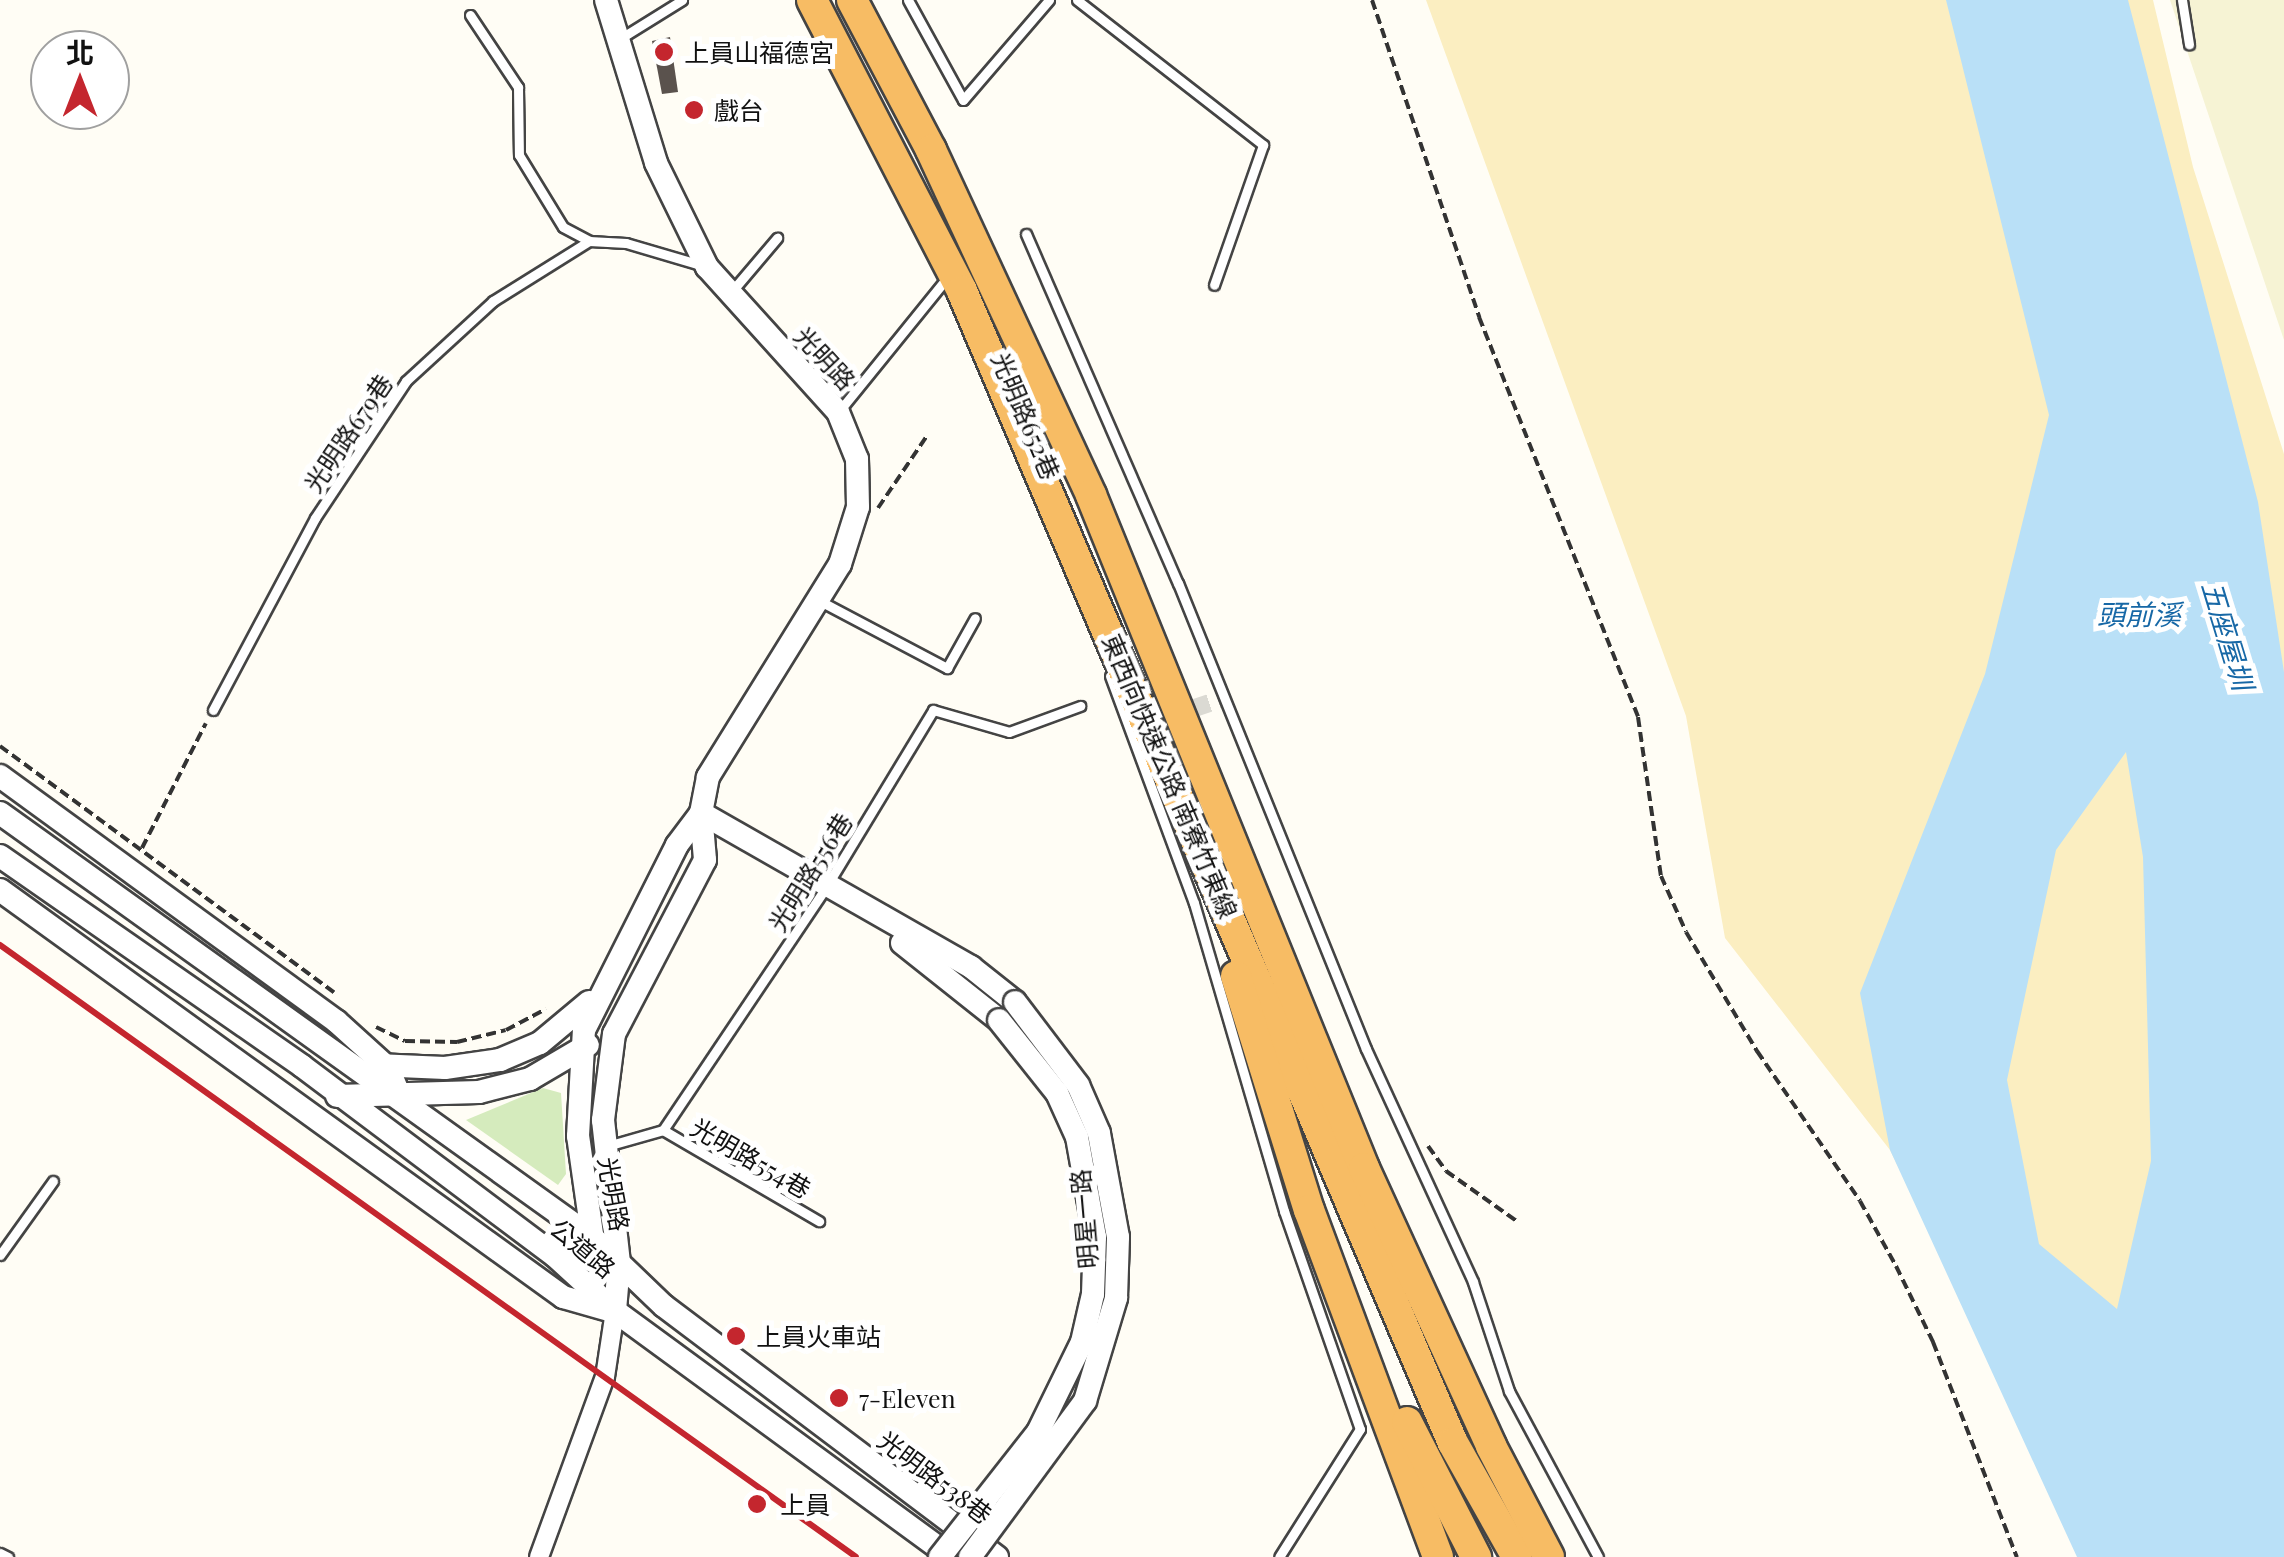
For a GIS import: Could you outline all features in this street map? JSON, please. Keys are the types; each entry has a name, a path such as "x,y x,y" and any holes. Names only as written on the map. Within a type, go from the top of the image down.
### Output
{"highway":[{"name":"東西向快速公路 南寮竹東線","path":"812,0 962,291 1454,1443 1517,1557"},
{"name":"東西向快速公路 南寮竹東線","path":"852,0 932,150 1090,495 1364,1168 1491,1446 1549,1557"},
{"path":"1200,848 1309,1210 1353,1318 1438,1557"},
{"path":"1353,1318 1476,1557"},
{"path":"1491,1446 1563,1557"}],"street":[{"name":"光明路","path":"539,1557 605,1377 615,1312 606,1251 604,1147 608,1059 627,1004 705,860 701,813 708,777 840,564 858,506 857,460 838,412 707,267 656,163 621,38 606,0"},
{"name":"公道路","path":"0,776 193,915 388,1068 402,1099"},
{"name":"公道路","path":"0,813 319,1044 402,1099 606,1251"},
{"name":"光明路","path":"615,1312 606,1251 580,1165 578,1053 608,974 677,845 701,813"},
{"name":"明星一路","path":"701,813 835,893 971,967 1015,1002 1078,1084 1100,1133 1118,1237 1116,1298 1084,1401 970,1557"},
{"name":"公道路","path":"0,856 556,1256 615,1312"},
{"name":"公道路","path":"0,890 563,1297 615,1312"},
{"name":"明星一路","path":"835,893 999,1020 1058,1093 1077,1137 1096,1238 1094,1294 1082,1342 1046,1418 940,1557"},
{"path":"175,938 193,915"},
{"name":"公道路","path":"319,1044 388,1068 473,1066 521,1052 568,1025 608,974"},
{"path":"283,1092 402,1099 506,1087 578,1053 627,1004"},
{"name":"光明路538巷","path":"606,1251 664,1306 996,1557"},
{"path":"615,1312 951,1557"}],"lane":[{"path":"621,38 682,0"},
{"path":"908,0 963,100 1049,0"},
{"path":"1077,0 1262,146 1214,286"},
{"path":"2182,0 2189,44"},
{"path":"470,15 518,87 519,156 564,227 590,241 626,243 707,267"},
{"path":"1026,234 1178,582 1410,1146 1472,1282 1509,1392 1598,1557"},
{"path":"730,294 777,238"},
{"name":"光明路679巷","path":"212,710 315,518 406,381 493,301 590,241"},
{"name":"光明路652巷","path":"838,412 947,278 1131,729 1360,1429 1279,1557"},
{"path":"818,600 947,668 975,618"},
{"name":"光明路556巷","path":"663,1130 835,893 933,710 1009,732 1080,706"},
{"path":"604,1147 663,1130"},
{"name":"光明路554巷","path":"663,1130 819,1220"},
{"path":"0,1255 53,1181"},
{"path":"0,1552 8,1557"}],"path":[{"path":"1372,0 1478,317 1638,718 1660,876 1706,966 1896,1266 1933,1342 2017,1557"},
{"path":"872,516 926,437"},
{"path":"142,849 212,710"},
{"path":"0,746 348,1004"},
{"path":"364,1018 406,1040 457,1042 506,1030 560,998"},
{"path":"1410,1146 1425,1143 1446,1170 1518,1222"}],"shaded area":[{"path":"2170,0 2284,0 2284,340 2232,185"}],"green space":[{"path":"543,1088 561,1093 566,1174 558,1185 466,1120"}],"sand":[{"path":"1426,0 2153,0 2193,167 2284,454 2284,1557 2078,1529 1890,1150 1725,938 1686,716"}],"water":[{"name":"頭前溪","path":"1946,0 2128,0 2258,502 2284,672 2284,1557 2077,1557 1890,1150 1860,993 1985,674 2049,415","holes":["2126,752 2143,857 2151,1161 2117,1309 2039,1244 2007,1080 2056,850"]}],"building":[{"path":"670,37 678,92 662,94 652,41"}],"tunnel":[{"path":"1141,726 1224,698"}],"railway":[{"path":"0,945 856,1557"}],"place":[{"name":"上員山福德宮","path":"664,52"},
{"name":"戲台","path":"694,110"},
{"name":"上員火車站","path":"736,1336"},
{"name":"7-Eleven","path":"839,1398"},
{"name":"上員","path":"757,1504"}],"water label":[{"name":"五座屋圳","path":"2228,635"}]}
